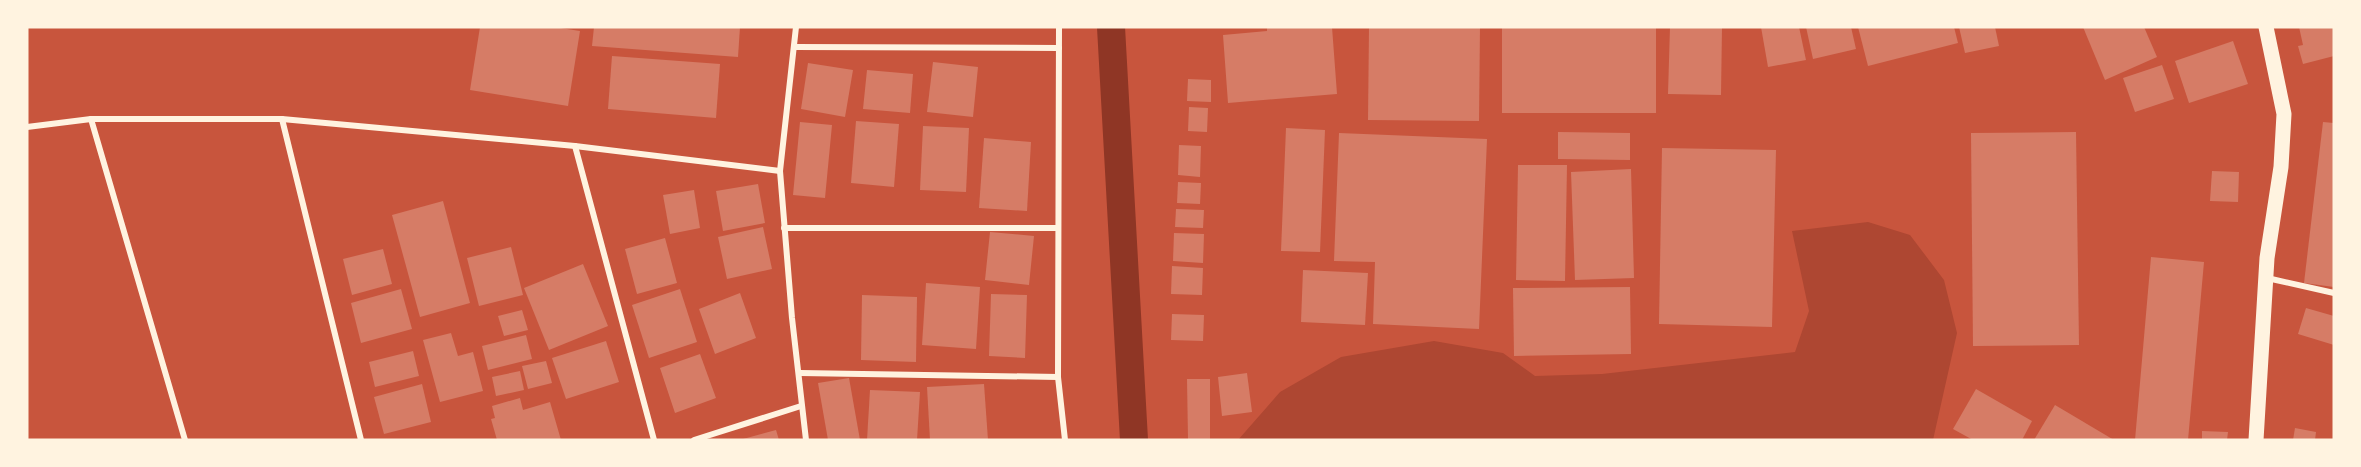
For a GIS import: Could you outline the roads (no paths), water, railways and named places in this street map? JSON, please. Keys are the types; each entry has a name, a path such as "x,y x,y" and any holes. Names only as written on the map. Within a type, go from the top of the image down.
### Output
{"main road":[{"path":"2256,440 2268,258 2281,167 2284,114 2266,27"}],"street":[{"path":"796,27 780,171 792,318 806,440"},
{"path":"1059,27 1058,377 1065,440"},
{"path":"795,47 1059,48"},
{"path":"27,127 91,119 282,118 575,147 780,171"},
{"path":"282,118 361,440"},
{"path":"91,119 185,440"},
{"path":"575,147 654,440"},
{"path":"784,228 1058,228"},
{"path":"2267,278 2334,293"},
{"path":"800,374 1058,377"},
{"path":"694,440 801,406"}],"waterway":[{"path":"1111,27 1134,440"}]}
